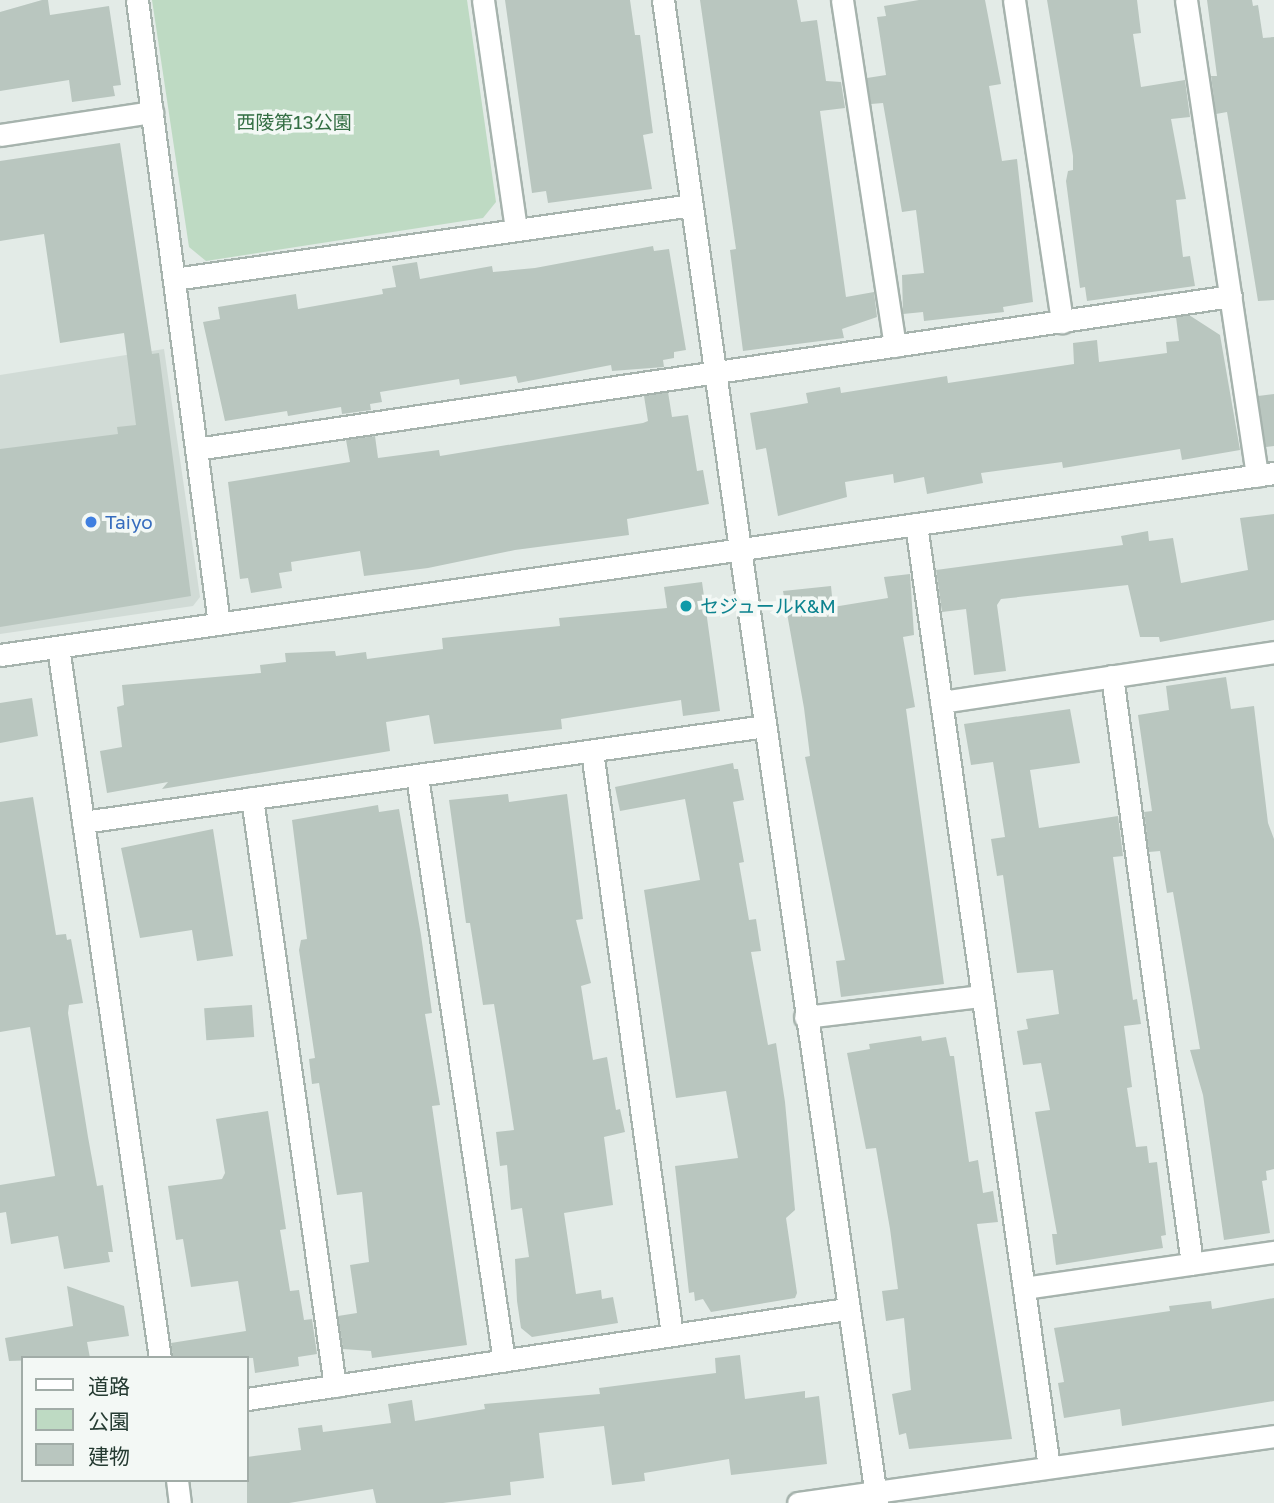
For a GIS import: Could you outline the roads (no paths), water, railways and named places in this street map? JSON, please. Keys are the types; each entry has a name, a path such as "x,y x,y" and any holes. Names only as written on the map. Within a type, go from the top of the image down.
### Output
{"street":[{"path":"137,0 219,624"},
{"path":"483,0 516,230"},
{"path":"663,0 846,1309 876,1498"},
{"path":"842,0 895,346"},
{"path":"1014,0 1062,321"},
{"path":"0,655 1265,474 1231,296 1186,0"},
{"path":"0,135 152,112"},
{"path":"174,279 692,205"},
{"path":"196,449 1231,296"},
{"path":"916,524 1049,1467"},
{"path":"58,647 160,1356"},
{"path":"941,702 1274,652"},
{"path":"1112,676 1192,1264"},
{"path":"83,822 765,726"},
{"path":"592,751 672,1335"},
{"path":"417,776 504,1361"},
{"path":"252,798 335,1386"},
{"path":"806,1017 982,996"},
{"path":"1024,1288 1274,1252"},
{"path":"248,1399 846,1309"},
{"path":"799,1503 876,1498 1049,1467 1274,1436"},
{"path":"177,1482 180,1503"}],"place":[{"name":"Taiyo","path":"91,522"},
{"name":"セジュールK&M","path":"686,606"}],"park label":[{"name":"西陵第13公園","path":"294,122"}]}
